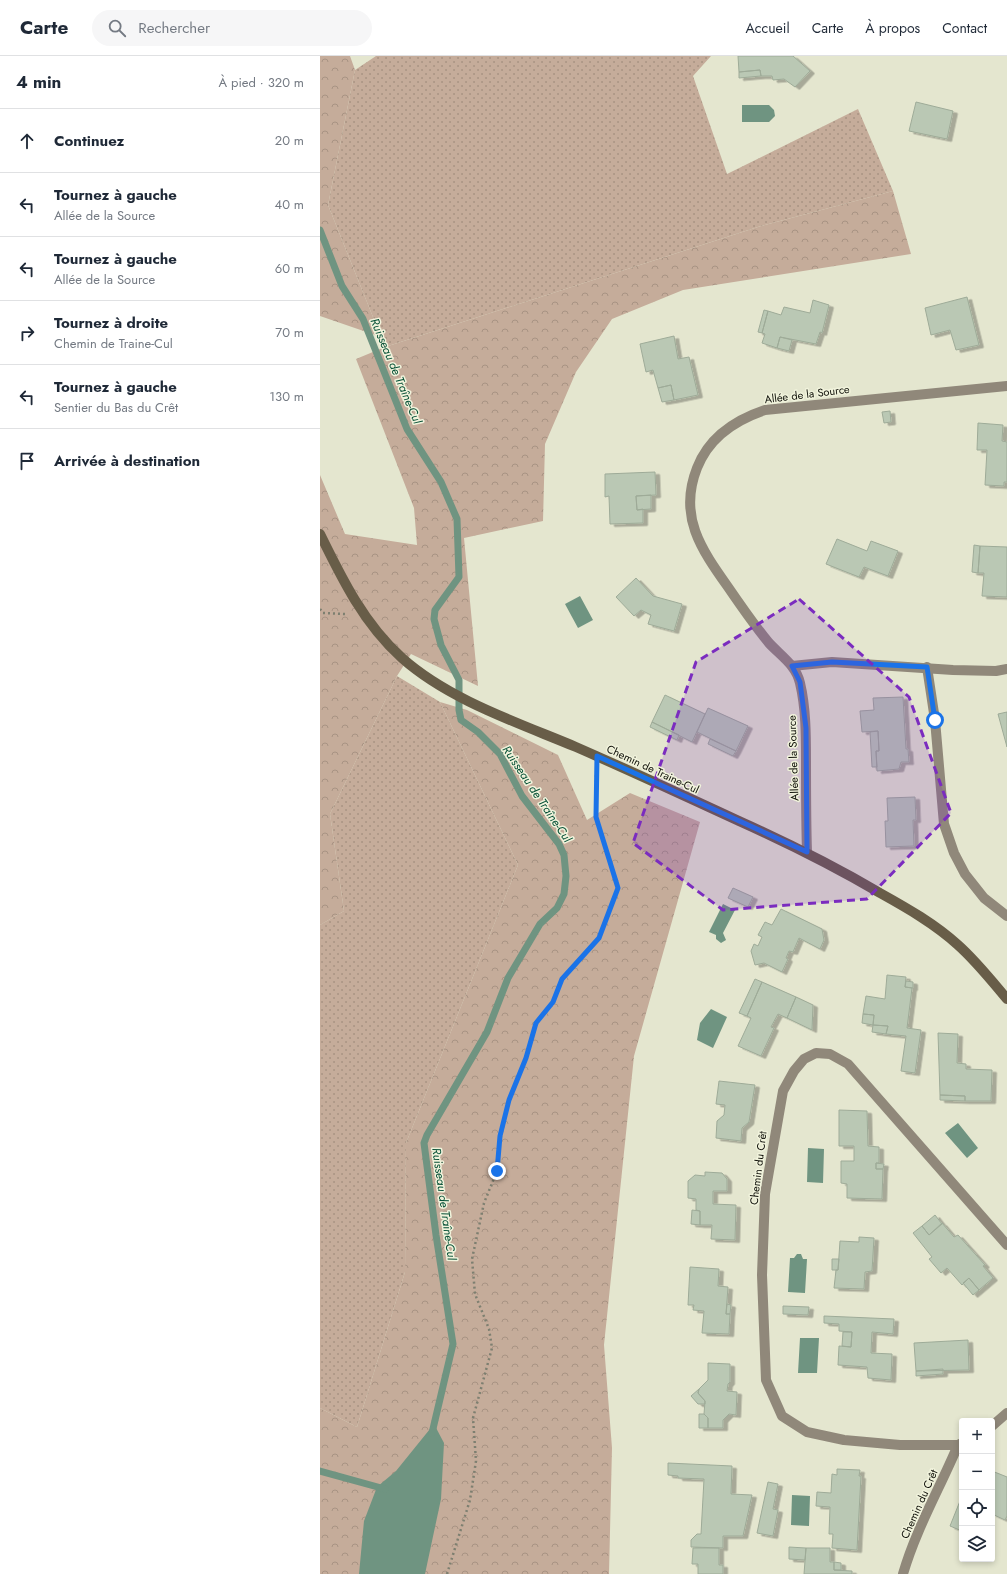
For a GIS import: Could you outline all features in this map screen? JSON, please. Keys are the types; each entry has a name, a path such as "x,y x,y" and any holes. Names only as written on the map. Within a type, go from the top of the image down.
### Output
{"street":[{"name":"Allée de la Source","path":"807,852 806,728 800,682 792,666 770,643 747,615 706,556 696,536 691,514 691,489 698,466 709,446 726,428 737,421 765,410 1007,386"},
{"name":"Chemin de Traine-Cul","path":"320,534 347,587 383,639 403,659 434,682 478,705 597,756 807,852 898,902 934,926 973,960 1007,999"},
{"path":"792,666 832,662 988,671 1007,669"},
{"path":"927,667 935,720 944,824 954,853 965,874 984,898 1007,916"},
{"name":"Chemin du Crêt","path":"959,1444 900,1445 844,1440 807,1432 782,1416 766,1380 762,1275 765,1194 783,1091 794,1072 804,1059 816,1053 823,1053 830,1054 848,1064 1007,1245"},
{"path":"995,1423 1007,1412"},
{"name":"Chemin du Crêt","path":"903,1574 926,1512 959,1446"}],"path":[{"path":"320,609 323,613 338,615 363,612"},
{"path":"447,1574 470,1500 476,1461 473,1418 492,1348 489,1329 475,1294 472,1259 484,1203 497,1171 500,1136 509,1100 526,1058 536,1023 553,1002 562,979 599,938 618,888 596,817 597,756"}],"highlighted area":[{"path":"799,599 909,697 951,813 867,899 723,910 633,843 696,662"}],"green space":[{"path":"320,56 350,56 355,70 328,205 381,337 320,316"},
{"path":"376,56 711,56 693,76 727,174 858,109 893,191 761,226 385,347 328,205 355,70"},
{"path":"893,191 911,254 683,290 612,319 576,372 545,444 543,521 464,538 478,686 411,654 397,676 330,814 344,911 320,925 320,475 345,534 417,545 414,508 356,359 385,347 761,226"},
{"path":"397,676 440,702 518,865 406,1143 405,1272 357,1427 320,1408 320,925 344,911 330,814"},
{"path":"440,702 467,710 558,755 587,820 630,793 700,822 634,1056 604,1345 612,1448 609,1574 320,1574 320,1408 357,1427 405,1272 406,1143 518,865"}],"shaded area":[{"path":"742,105 769,105 774,110 775,116 769,122 742,122"},
{"path":"580,596 593,620 578,628 565,604"},
{"path":"723,904 735,910 723,933 726,940 721,943 716,939 716,935 709,932"},
{"path":"711,1009 727,1017 713,1048 697,1040 700,1023"},
{"path":"958,1123 978,1148 967,1158 945,1133"},
{"path":"808,1148 824,1149 823,1183 807,1182"},
{"path":"797,1254 801,1254 803,1259 807,1259 805,1293 788,1292 790,1258 794,1258"},
{"path":"800,1338 819,1338 817,1373 798,1373"},
{"path":"434,1424 444,1443 441,1499 425,1574 359,1574 364,1521 377,1487 396,1471"},
{"path":"792,1495 810,1496 809,1526 791,1525"}],"building":[{"path":"738,56 793,56 810,71 795,87 784,79 773,80 772,76 761,76 760,70 739,72"},
{"path":"760,70 761,76 739,78 739,72"},
{"path":"916,102 953,111 947,139 909,131"},
{"path":"967,297 979,345 956,350 950,330 931,335 925,308"},
{"path":"813,300 829,305 822,333 820,332 816,344 780,337 777,348 762,343 765,334 762,333 768,311 781,315 784,307 810,313"},
{"path":"764,310 768,311 762,333 758,332"},
{"path":"674,336 678,359 689,357 698,395 674,400 671,385 658,388 653,370 646,372 640,344"},
{"path":"780,337 792,340 789,351 777,348"},
{"path":"671,385 674,400 662,402 658,388"},
{"path":"890,411 891,422 884,423 882,412"},
{"path":"978,423 1003,425 1002,441 1007,442 1007,482 1004,482 1004,486 985,485 987,450 977,450"},
{"path":"655,472 656,495 636,496 637,510 643,509 643,523 610,524 609,496 605,497 605,474"},
{"path":"651,495 651,509 637,510 636,496"},
{"path":"837,539 867,551 871,541 898,551 888,576 864,567 859,577 826,564"},
{"path":"974,545 980,546 978,573 972,572"},
{"path":"980,546 1007,547 1007,597 982,596 984,573 978,573"},
{"path":"636,578 653,596 682,604 674,631 648,624 651,615 641,610 634,616 616,597"},
{"path":"665,695 705,714 692,742 652,722"},
{"path":"903,697 906,749 908,749 909,762 901,762 899,769 877,771 876,751 879,751 878,731 862,732 860,711 874,710 873,698"},
{"path":"708,708 748,726 736,751 697,732"},
{"path":"1007,712 1007,747 998,714"},
{"path":"652,722 679,735 677,740 650,727"},
{"path":"878,731 879,751 876,751 877,767 872,767 870,732"},
{"path":"710,739 736,751 733,756 708,744"},
{"path":"915,797 916,820 913,820 914,846 886,847 885,821 888,821 887,798"},
{"path":"733,888 753,897 748,907 728,898"},
{"path":"781,909 822,929 824,940 820,949 799,938 793,952 789,951 786,958 788,959 782,972 764,963 755,965 751,951 754,944 758,946 762,937 758,935 765,922 772,925"},
{"path":"887,975 906,977 905,987 912,988 907,1028 921,1030 915,1073 901,1071 906,1036 886,1034 888,1026 873,1025 874,1015 863,1014 866,996 885,999"},
{"path":"755,979 762,982 747,1016 739,1013"},
{"path":"906,981 913,982 913,988 905,987"},
{"path":"762,982 796,997 787,1018 778,1014 771,1027 774,1028 761,1056 738,1046 751,1018 747,1016"},
{"path":"796,997 813,1005 812,1030 787,1018"},
{"path":"863,1014 874,1015 873,1025 862,1023"},
{"path":"873,1025 888,1026 886,1034 872,1032"},
{"path":"938,1033 958,1034 957,1063 966,1064 966,1069 992,1070 991,1101 965,1101 965,1096 940,1095"},
{"path":"719,1081 755,1085 749,1122 742,1128 741,1141 716,1138 717,1121 724,1115 725,1105 716,1104"},
{"path":"940,1095 965,1096 965,1101 940,1100"},
{"path":"839,1110 867,1111 868,1146 879,1147 879,1163 876,1163 876,1169 883,1169 882,1199 847,1198 847,1184 841,1183 841,1161 854,1161 854,1146 839,1146"},
{"path":"876,1163 884,1164 883,1169 876,1169"},
{"path":"705,1172 722,1173 727,1179 727,1191 713,1191 713,1204 736,1205 735,1240 711,1239 712,1225 700,1225 700,1211 696,1210 696,1199 688,1198 688,1181 695,1175 705,1176"},
{"path":"692,1210 700,1211 700,1225 691,1224"},
{"path":"935,1215 942,1224 929,1235 922,1226"},
{"path":"942,1223 954,1237 958,1235 985,1265 983,1266 993,1278 979,1290 969,1278 962,1285 947,1268 941,1273 929,1259 932,1257 913,1233 922,1226 929,1235"},
{"path":"859,1237 874,1238 872,1271 865,1272 864,1289 834,1288 836,1270 838,1270 840,1241 859,1242"},
{"path":"832,1259 839,1259 838,1270 832,1270"},
{"path":"690,1267 719,1269 718,1286 728,1287 726,1314 730,1314 729,1334 702,1333 704,1311 693,1310 694,1305 688,1305"},
{"path":"969,1278 979,1290 973,1295 963,1283"},
{"path":"727,1304 731,1305 730,1314 726,1314"},
{"path":"783,1306 809,1307 808,1315 783,1314"},
{"path":"824,1316 894,1319 893,1334 872,1332 871,1353 892,1354 891,1380 868,1378 867,1367 838,1365 839,1346 851,1347 852,1332 839,1331 839,1324 824,1323"},
{"path":"843,1332 852,1332 851,1347 842,1346"},
{"path":"968,1340 969,1370 916,1371 914,1343"},
{"path":"708,1363 730,1364 730,1382 728,1384 727,1391 737,1392 736,1415 729,1414 723,1420 723,1428 708,1428 708,1418 704,1414 705,1401 698,1393 699,1389 708,1380"},
{"path":"943,1369 943,1374 916,1376 916,1371"},
{"path":"699,1389 698,1393 705,1401 705,1404 698,1404 691,1396"},
{"path":"699,1414 704,1414 708,1418 708,1428 699,1428"},
{"path":"668,1463 732,1466 731,1494 752,1495 743,1536 723,1536 723,1548 691,1547 691,1540 697,1534 701,1534 704,1479 678,1478 678,1476 668,1475"},
{"path":"837,1469 860,1470 859,1476 861,1476 857,1550 832,1548 833,1534 829,1534 830,1507 816,1506 817,1492 831,1493 832,1474 837,1475"},
{"path":"995,1472 1007,1477 1007,1516 1005,1520 995,1515"},
{"path":"768,1482 778,1484 773,1509 778,1510 773,1536 757,1533"},
{"path":"959,1504 959,1530 950,1526"},
{"path":"789,1547 806,1548 805,1560 789,1559"},
{"path":"693,1548 719,1548 719,1565 723,1565 723,1574 698,1574 698,1564 692,1564"},
{"path":"806,1548 830,1548 830,1562 834,1562 834,1570 852,1571 852,1574 804,1574"},
{"path":"834,1562 841,1563 841,1570 834,1570"}],"waterway":[{"name":"Ruisseau de Traîne-Cul","path":"320,230 342,286 363,319 407,429 441,482 457,519 459,577 435,610 434,619 441,645 459,680 459,710 461,720 478,732 500,754 522,796 559,844 564,855 566,876 564,894 557,908 540,924 508,978 487,1032 427,1135 424,1143 436,1235 453,1344 432,1433"},
{"path":"320,1471 385,1489"}],"route":[{"path":"497,1171 500,1136 509,1100 526,1058 536,1023 553,1002 562,979 599,938 618,888 596,817 597,756 650,782 807,852 806,728 800,682 792,666 832,662 927,667 935,720"}]}
